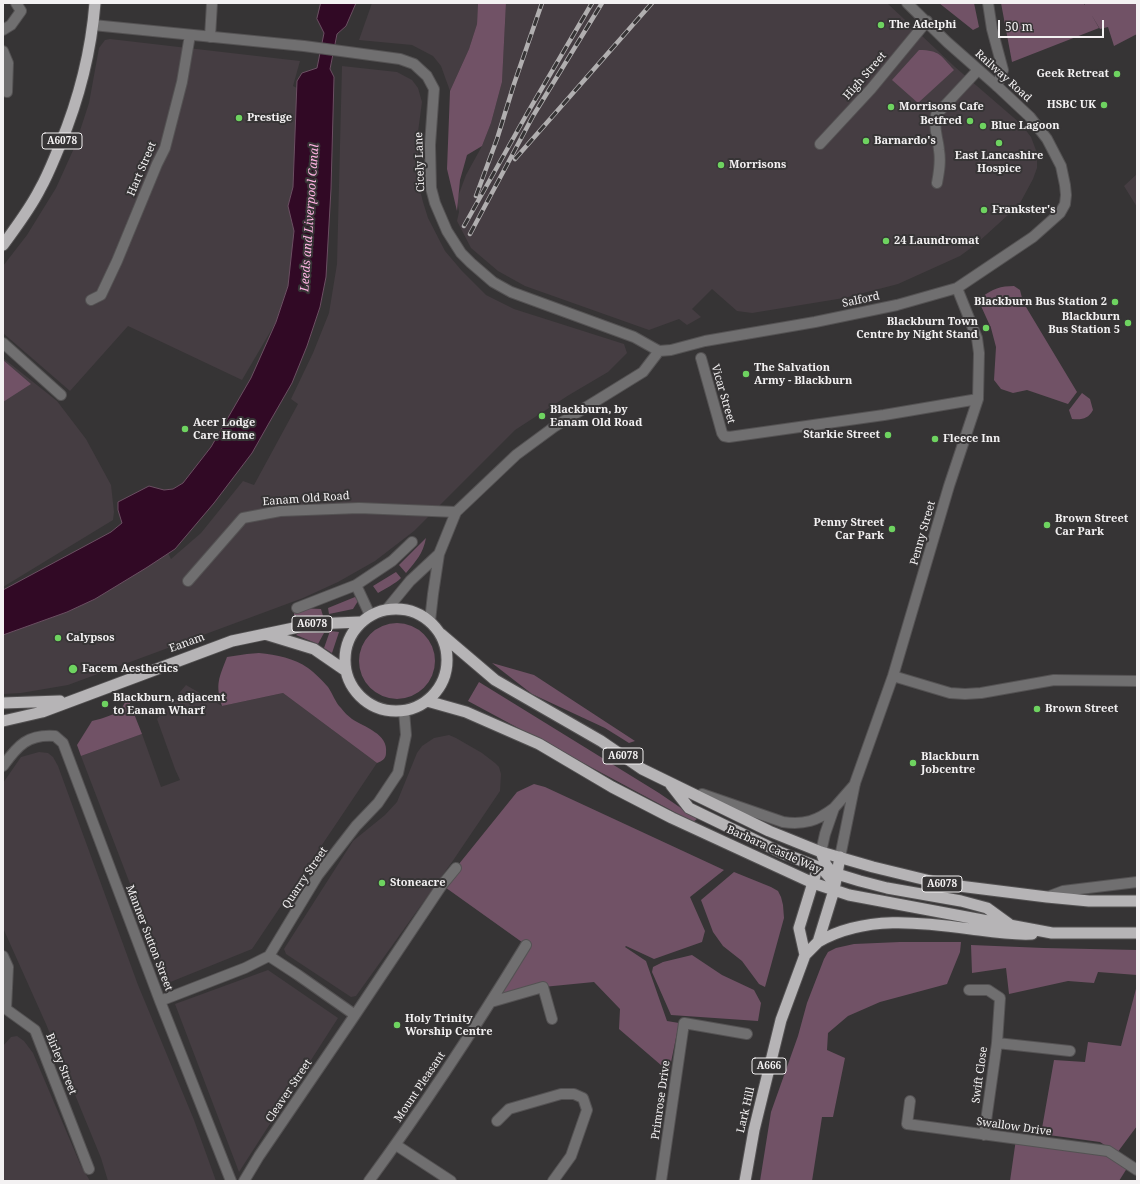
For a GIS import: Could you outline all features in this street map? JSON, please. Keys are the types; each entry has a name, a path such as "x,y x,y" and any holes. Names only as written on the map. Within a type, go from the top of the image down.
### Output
{"highway":[{"name":"A6078","path":"3,245 41,189 78,97 86,68 93,25 94,3"},
{"name":"A6078","path":"403,608 418,613 430,621 441,634 447,650 447,667 444,680 437,692 427,701 404,711 381,709 365,701 353,688 346,671 346,645 360,622 370,615 387,609 403,608"},
{"name":"Eanam","path":"71,701 97,690 232,641 313,624 360,622"},
{"name":"Eanam","path":"265,634 314,649 346,671"},
{"name":"Barbara Castle Way","path":"441,634 495,680 601,741 642,769 769,832 821,852 943,884 1089,901 1137,901"},
{"name":"A6078","path":"3,703 71,701"},
{"name":"A6078","path":"3,721 42,712 71,701"},
{"name":"Barbara Castle Way","path":"427,701 466,712 539,744 612,787 672,818 813,883 834,890 860,897 1052,933 1137,933"},
{"path":"670,783 689,808 782,853 818,867 832,880 834,890"},
{"path":"805,955 799,928 818,867 821,852"},
{"path":"821,852 830,870 837,874 887,888 960,901 987,908 1013,926"},
{"name":"Lark Hill","path":"745,1181 754,1130 781,1020 805,955 818,942 834,890 840,857"},
{"path":"818,942 831,934 844,930 888,922 914,922 1013,935 1052,933"}],"street":[{"path":"3,30 11,25 21,11 16,3"},
{"path":"93,25 210,37 212,3"},
{"name":"Railway Road","path":"907,3 1030,117 1047,139 1061,166 1065,185 1065,204"},
{"path":"988,3 992,29 1003,70 997,86"},
{"name":"High Street","path":"820,144 871,89 927,21"},
{"name":"Hart Street","path":"91,300 101,295 118,261 157,164 165,148 182,82 190,35"},
{"name":"Cicely Lane","path":"210,37 343,51 400,59 414,64 428,76 434,89 430,145 431,188 435,203 447,231 461,253 493,282 510,292 634,337 659,351"},
{"path":"3,51 8,63 7,92"},
{"path":"937,183 940,165 939,148 934,123 936,115 978,70"},
{"name":"Salford","path":"659,351 671,350 705,341 816,322 890,307 957,288 1033,236 1060,213 1065,204"},
{"name":"Penny Street","path":"840,857 855,784 892,676 949,486 978,399 979,353 977,338 957,288"},
{"path":"3,343 62,395"},
{"path":"430,621 439,554 456,512 523,450 554,427 643,372 659,351"},
{"name":"Vicar Street","path":"701,358 720,427 724,436 730,437 884,415 978,399"},
{"name":"Eanam Old Road","path":"188,581 243,518 280,511 359,508 456,512"},
{"path":"297,608 356,585 392,561 412,542"},
{"path":"387,609 410,581 439,554"},
{"path":"356,585 370,615"},
{"path":"892,676 950,693 965,694 981,693 1054,680 1137,682"},
{"name":"Quarry Street","path":"269,956 318,875 356,826 378,803 398,773 406,735 404,711"},
{"name":"Manner Sutton Street","path":"3,766 13,752 24,742 33,737 50,735 55,736 63,743 160,1001 230,1181"},
{"name":"Barbara Castle Way","path":"670,783 783,822 796,824 815,820 824,816 834,808"},
{"name":"Penny Street","path":"821,852 825,834 834,808 855,784"},
{"name":"Cleaver Street","path":"244,1181 259,1156 356,1015 442,885 456,868"},
{"name":"Barbara Castle Way","path":"1046,897 1063,891 1137,882"},
{"name":"Mount Pleasant","path":"369,1181 396,1144 491,1002 526,945"},
{"name":"Birley Street","path":"3,956 8,967 5,1011 35,1030 89,1169"},
{"path":"160,1001 245,968 269,956 356,1015"},
{"path":"491,1002 543,987 552,1019"},
{"name":"Swift Close","path":"969,990 988,990 1000,998 997,1043 984,1135"},
{"name":"Primrose Drive","path":"661,1181 684,1023 747,1034"},
{"name":"Swift Close","path":"997,1043 1070,1051"},
{"path":"497,1121 509,1109 561,1094 574,1094 583,1098 587,1110 571,1156 553,1181"},
{"name":"Swallow Drive","path":"910,1100 907,1124 1108,1152 1137,1170"},
{"path":"396,1144 451,1181"}],"shaded area":[{"path":"372,3 478,3 477,24 469,49 450,91 441,66 433,56 412,45 359,40"},
{"path":"478,3 506,3 502,82 491,123 482,146 467,155 460,180 457,211 447,169 450,91 469,49 477,24"},
{"path":"506,3 887,3 955,67 1021,124 1031,137 1037,153 1037,168 1033,179 1019,205 975,245 960,256 898,284 844,298 752,313 737,311 712,289 692,309 701,317 687,325 679,319 649,330 525,286 498,271 471,248 457,221 459,212 457,199 466,175 482,146 491,123 502,82"},
{"path":"939,3 974,3 979,27 973,30"},
{"path":"1001,3 1083,3 1085,5 1085,3 1137,3 1137,34 1114,46 1108,27 1100,29 1091,14 1099,28 1012,62"},
{"path":"110,39 300,61 293,86 297,88 293,187 288,206 295,231 288,286 276,322 242,380 128,326 70,391 3,333 3,266 27,235 56,188 75,146 89,103 99,48 105,40"},
{"path":"919,50 932,51 940,55 954,70 918,103 892,80"},
{"path":"342,66 397,72 412,80 418,88 422,102 418,132 420,190 428,218 445,251 462,271 486,295 514,309 624,344 627,353 608,372 515,430 414,531 375,561 338,582 303,598 68,685 21,693 3,694 3,635 67,612 95,599 168,553 171,559 201,533 243,481 254,485 298,404 291,399 313,353 329,313 337,264"},
{"path":"1137,174 1137,207 1124,186"},
{"path":"1014,286 1020,290 1023,302 1077,392 1068,404 1027,390 1013,393 1001,389 994,380 996,347 991,328 981,306 982,297 997,288"},
{"path":"3,358 57,401 86,439 111,485 114,512 113,520 3,587"},
{"path":"3,360 31,384 3,402"},
{"path":"1082,393 1090,399 1093,410 1084,418 1072,419 1069,410"},
{"path":"426,538 421,553 406,573 399,565"},
{"path":"396,572 401,578 378,593 373,586"},
{"path":"355,597 358,601 353,609 329,614 328,608"},
{"path":"299,608 321,609 323,616 316,617 294,615 294,611"},
{"path":"397,623 411,626 424,634 432,647 435,661 432,675 424,688 411,696 397,699 383,696 370,688 362,675 359,661 362,647 370,634 383,626"},
{"path":"330,631 339,632 332,653 324,648"},
{"path":"299,632 324,633 318,644 296,635"},
{"path":"259,653 291,659 313,672 328,687 343,711 352,719 375,732 384,741 386,746 386,755 382,761 377,763 283,693 222,706 218,686 227,657"},
{"path":"492,663 534,675 635,741 629,743 605,728 532,694"},
{"path":"479,682 659,793 697,819 693,822 468,701"},
{"path":"186,685 222,706 283,693 377,763 252,949 168,983 81,756 142,734 161,787 180,780 157,719"},
{"path":"127,696 142,734 81,756 77,745 92,721 109,716 119,710 123,707"},
{"path":"449,735 482,753 499,767 501,774 500,791 452,862 356,996 351,997 286,954 284,949 353,841 385,815 397,802 417,753 422,746 434,738"},
{"path":"39,752 48,753 53,757 58,766 138,985 194,1120 216,1181 108,1181 101,1158 46,1024 3,928 3,783 21,757"},
{"path":"534,784 545,787 724,870 690,897 705,931 702,942 654,959 626,946 625,947 646,961 667,1021 679,1023 669,1072 619,1029 620,1009 594,982 543,987 491,1002 526,945 442,885 517,792"},
{"path":"734,872 771,887 778,891 781,897 784,918 765,987 759,984 742,961 723,946 713,932 701,900"},
{"path":"961,942 960,952 947,984 880,1002 848,1016 828,1033 827,1050 845,1058 833,1117 822,1117 812,1181 760,1181 771,1112 798,1036 807,1003 828,952 836,948 854,944"},
{"path":"971,945 1137,950 1137,975 1098,972 1094,983 1068,981 1009,994 1006,968 972,973"},
{"path":"692,955 722,975 754,990 761,1003 758,1021 671,1015 652,972 653,967 663,962"},
{"path":"268,970 338,1018 239,1172 175,1004"},
{"path":"1137,985 1137,1126 1117,1153 1100,1142 1041,1134 1054,1060 1085,1062 1088,1042 1121,1046"},
{"path":"17,1036 24,1041 33,1053 81,1166 90,1181 3,1181 3,1046 11,1037"},
{"path":"1016,1139 1108,1151 1129,1165 1119,1181 1010,1181"}],"water":[{"name":"Leeds and Liverpool Canal","path":"321,3 356,3 346,26 337,34 330,69 334,77 331,189 326,277 320,307 307,346 292,383 252,453 214,503 175,549 95,599 67,612 3,635 3,590 111,532 122,523 118,510 118,502 149,486 164,490 173,489 183,483 211,447 251,378 276,322 288,286 294,231 288,206 293,187 297,81 302,73 317,68 324,33 317,19"}],"railway":[{"path":"476,196 497,139 542,3"},
{"path":"464,226 528,112 592,3"},
{"path":"470,234 533,116 602,3"},
{"path":"515,159 652,3"}],"place":[{"name":"The Adelphi","path":"881,25"},
{"name":"Geek Retreat","path":"1117,74"},
{"name":"HSBC UK","path":"1104,105"},
{"name":"Morrisons Cafe","path":"891,107"},
{"name":"Prestige","path":"239,118"},
{"name":"Betfred","path":"970,121"},
{"name":"Blue Lagoon","path":"983,126"},
{"name":"Barnardo's","path":"866,141"},
{"name":"East Lancashire Hospice","path":"999,143"},
{"name":"Morrisons","path":"721,165"},
{"name":"Frankster's","path":"984,210"},
{"name":"24 Laundromat","path":"886,241"},
{"name":"Blackburn Bus Station 2","path":"1115,302"},
{"name":"Blackburn Bus Station 5","path":"1128,323"},
{"name":"Blackburn Town Centre by Night Stand","path":"986,328"},
{"name":"The Salvation Army - Blackburn","path":"746,374"},
{"name":"Blackburn, by Eanam Old Road","path":"542,416"},
{"name":"Acer Lodge Care Home","path":"185,429"},
{"name":"Starkie Street","path":"888,435"},
{"name":"Fleece Inn","path":"935,439"},
{"name":"Brown Street Car Park","path":"1047,525"},
{"name":"Penny Street Car Park","path":"892,529"},
{"name":"Calypsos","path":"58,638"},
{"name":"Facem Aesthetics","path":"73,669"},
{"name":"Blackburn, adjacent to Eanam Wharf","path":"105,704"},
{"name":"Brown Street","path":"1037,709"},
{"name":"Blackburn Jobcentre","path":"913,763"},
{"name":"Stoneacre","path":"382,883"},
{"name":"Holy Trinity Worship Centre","path":"397,1025"}]}
